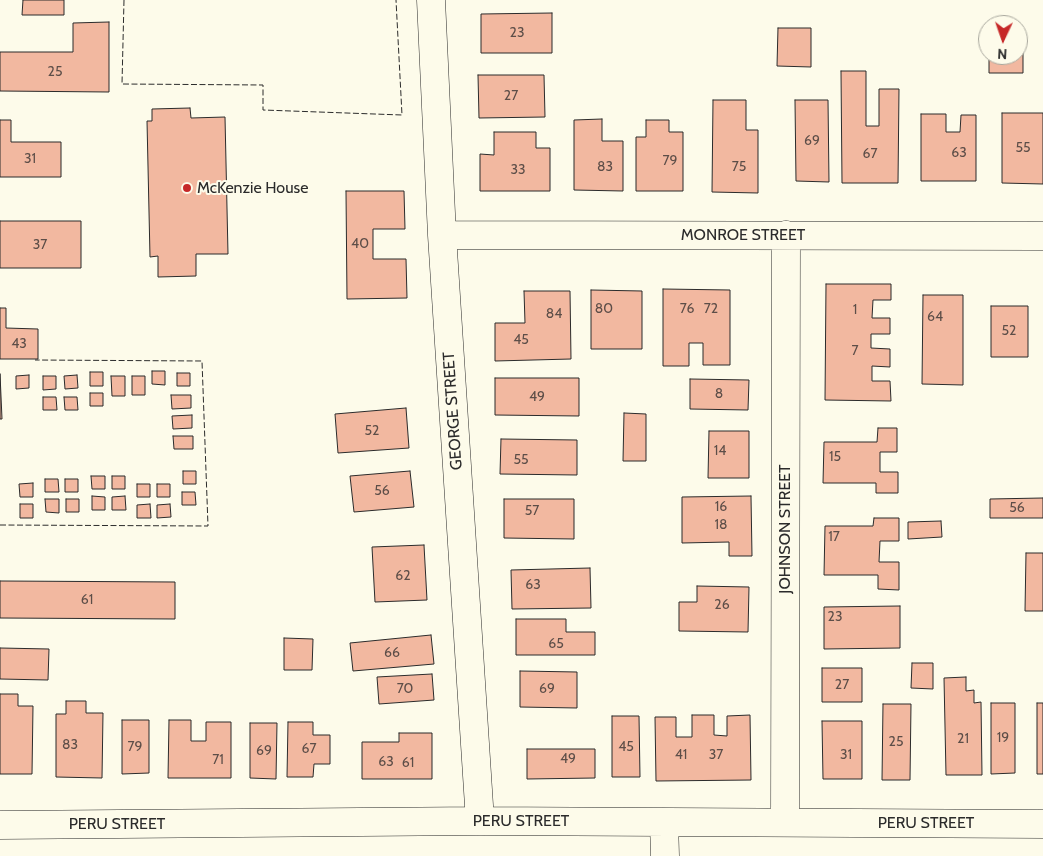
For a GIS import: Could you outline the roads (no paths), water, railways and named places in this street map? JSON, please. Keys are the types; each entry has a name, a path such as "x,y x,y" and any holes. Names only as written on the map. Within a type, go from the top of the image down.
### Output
{"street":[{"name":"GEORGE STREET","path":"431,0 442,235 480,821"},
{"name":"MONROE STREET","path":"442,235 1043,236"},
{"name":"JOHNSON STREET","path":"785,822 786,235"},
{"name":"PERU STREET","path":"0,825 480,821 1043,824"},
{"path":"664,822 665,856"}],"place":[{"name":"McKenzie House","path":"187,188"}]}
